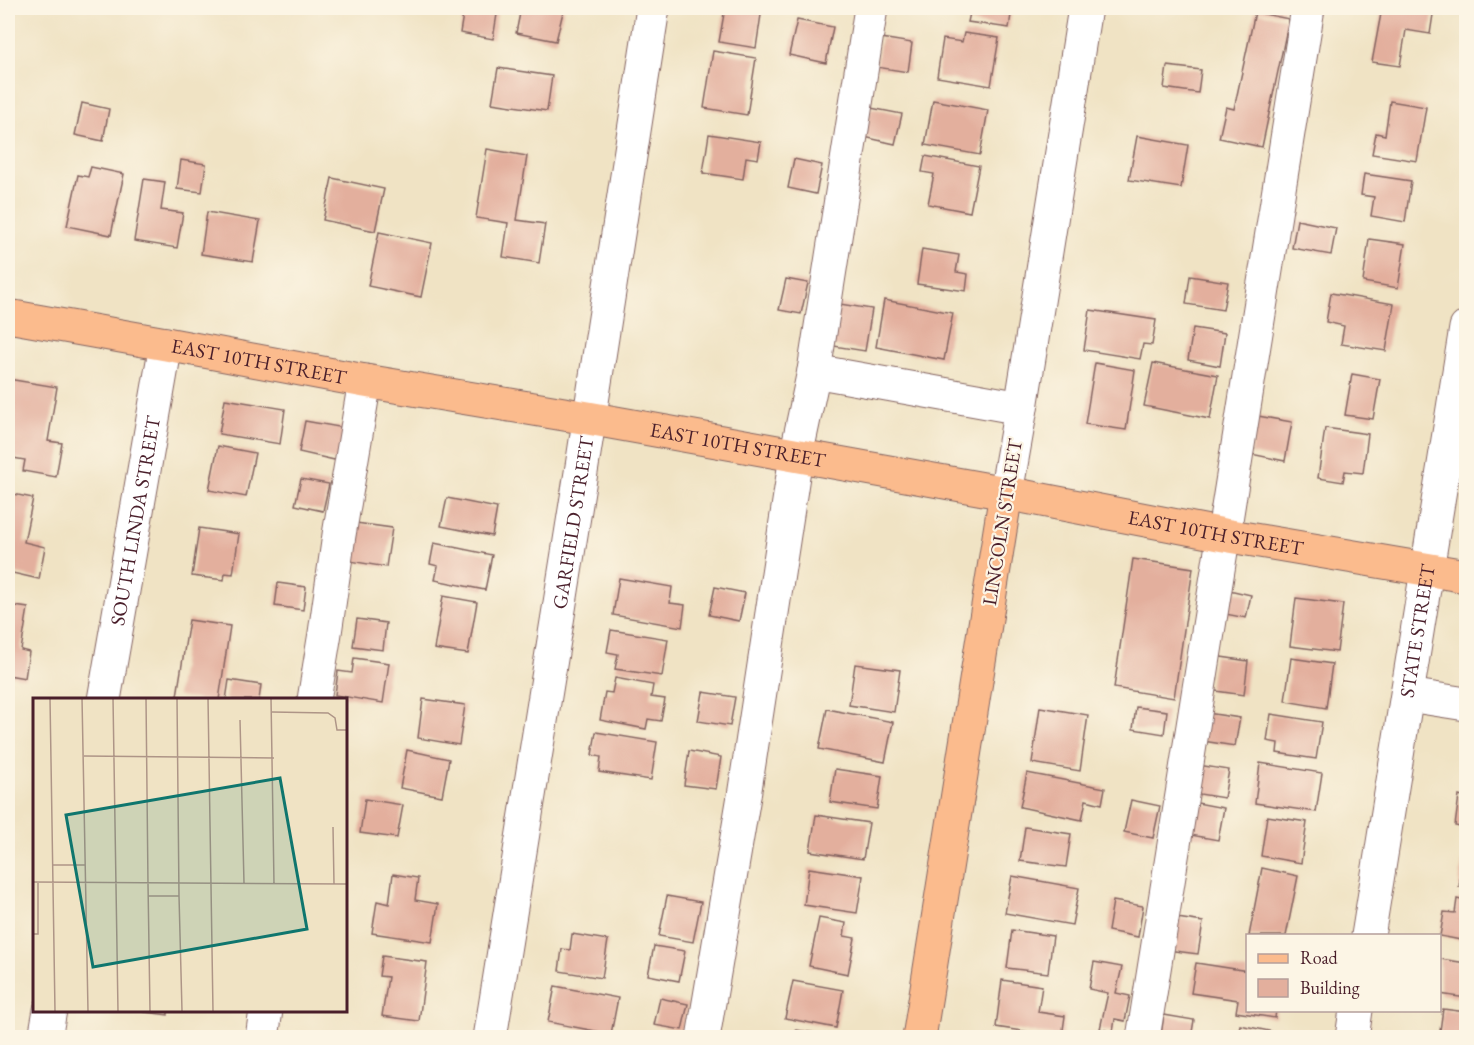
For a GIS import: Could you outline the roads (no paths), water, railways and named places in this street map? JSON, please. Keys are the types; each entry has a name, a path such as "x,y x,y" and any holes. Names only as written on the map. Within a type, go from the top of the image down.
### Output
{"main road":[{"name":"EAST 10TH STREET","path":"8,316 1006,493 1224,535 1467,576"},
{"name":"LINCOLN STREET","path":"919,1038 1006,493"}],"street":[{"name":"GARFIELD STREET","path":"490,1038 653,8"},
{"path":"703,1038 744,796 796,456 814,371 871,8"},
{"name":"LINCOLN STREET","path":"1006,493 1085,8"},
{"path":"1143,1038 1308,8"},
{"name":"STATE STREET","path":"1368,934 1467,328"},
{"name":"SOUTH LINDA STREET","path":"104,698 166,344"},
{"path":"814,371 1021,408"},
{"path":"314,698 365,381"},
{"path":"1408,695 1467,704"},
{"path":"45,1038 50,1012"},
{"path":"262,1038 266,1012"},
{"path":"1352,1038 1356,1012"}]}
